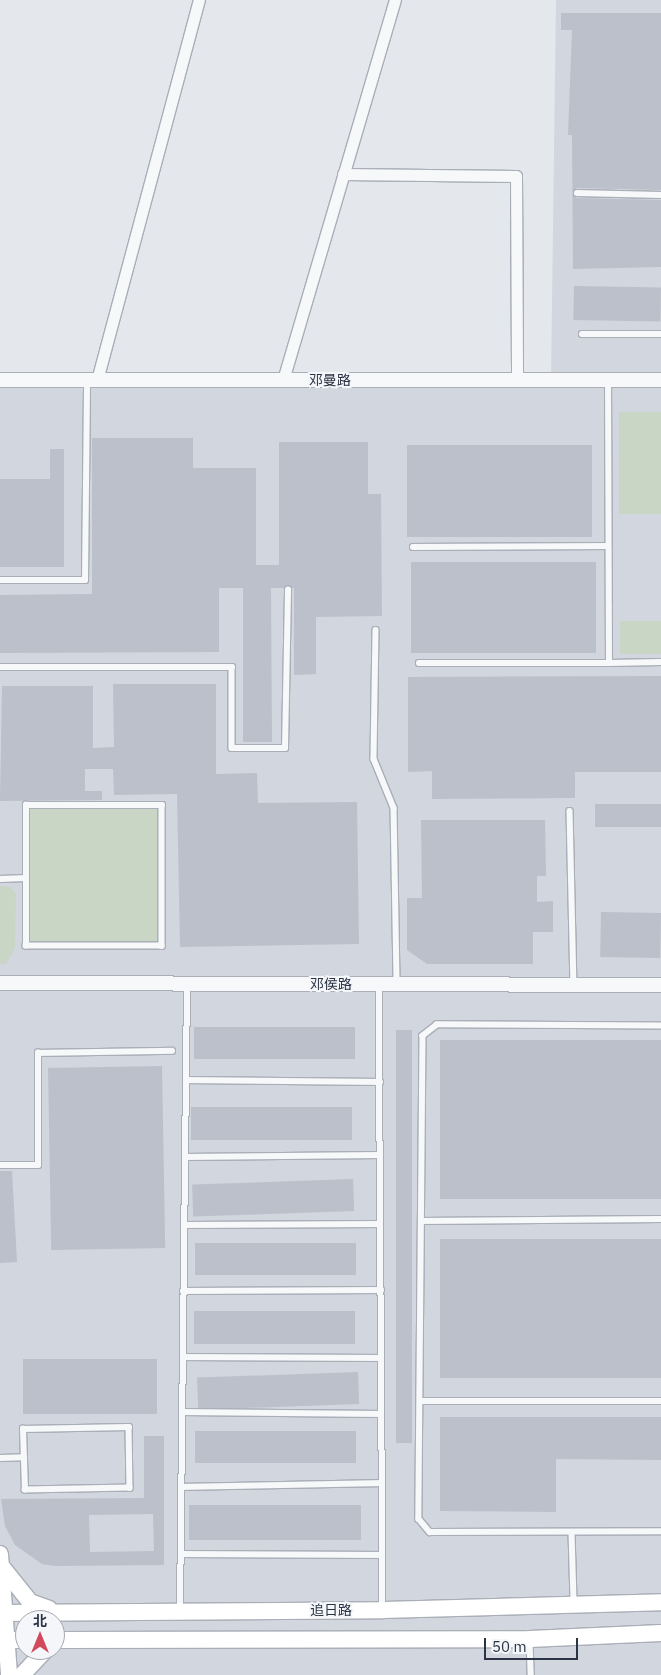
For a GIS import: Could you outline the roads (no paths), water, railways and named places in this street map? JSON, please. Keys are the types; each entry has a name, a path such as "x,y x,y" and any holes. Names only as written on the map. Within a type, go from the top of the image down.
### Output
{"main road":[{"path":"0,1559 15,1588 30,1602 52,1610"},
{"path":"0,1559 3,1640 9,1675"},
{"name":"追日路","path":"65,1612 382,1610 661,1602"},
{"name":"追日路","path":"2,1613 15,1613"},
{"path":"65,1642 530,1639 661,1633"},
{"path":"22,1675 36,1660"}],"street":[{"path":"92,380 199,0"},
{"path":"282,380 395,0"},
{"path":"343,174 516,176 517,380"},
{"name":"邓曼路","path":"0,380 661,380"},
{"name":"邓侯路","path":"0,984 661,985"}],"lane":[{"path":"577,193 661,195"},
{"path":"582,334 661,334"},
{"path":"0,580 85,580 92,380"},
{"path":"608,380 609,663"},
{"path":"413,547 608,546"},
{"path":"0,667 232,667 232,748 285,748 288,590"},
{"path":"376,630 374,759 394,808 397,984"},
{"path":"419,663 661,662"},
{"path":"26,805 162,805 162,946 26,946 26,878 26,805"},
{"path":"570,811 574,984"},
{"path":"0,879 26,878"},
{"path":"180,1611 187,984"},
{"path":"379,984 382,1610"},
{"path":"661,1026 437,1025 423,1036 419,1519 430,1532 572,1533 661,1531"},
{"path":"0,1165 38,1165 38,1053 172,1051"},
{"path":"186,1080 380,1082"},
{"path":"185,1157 380,1155"},
{"path":"421,1221 661,1219"},
{"path":"184,1225 380,1224"},
{"path":"184,1290 381,1290"},
{"path":"183,1357 381,1358"},
{"path":"420,1401 661,1401"},
{"path":"182,1412 382,1414"},
{"path":"129,1427 130,1488 25,1490 24,1457 23,1429 129,1427"},
{"path":"0,1458 24,1457"},
{"path":"182,1487 382,1483"},
{"path":"572,1533 574,1604"},
{"path":"181,1554 382,1555"},
{"path":"530,1639 532,1675"}]}
